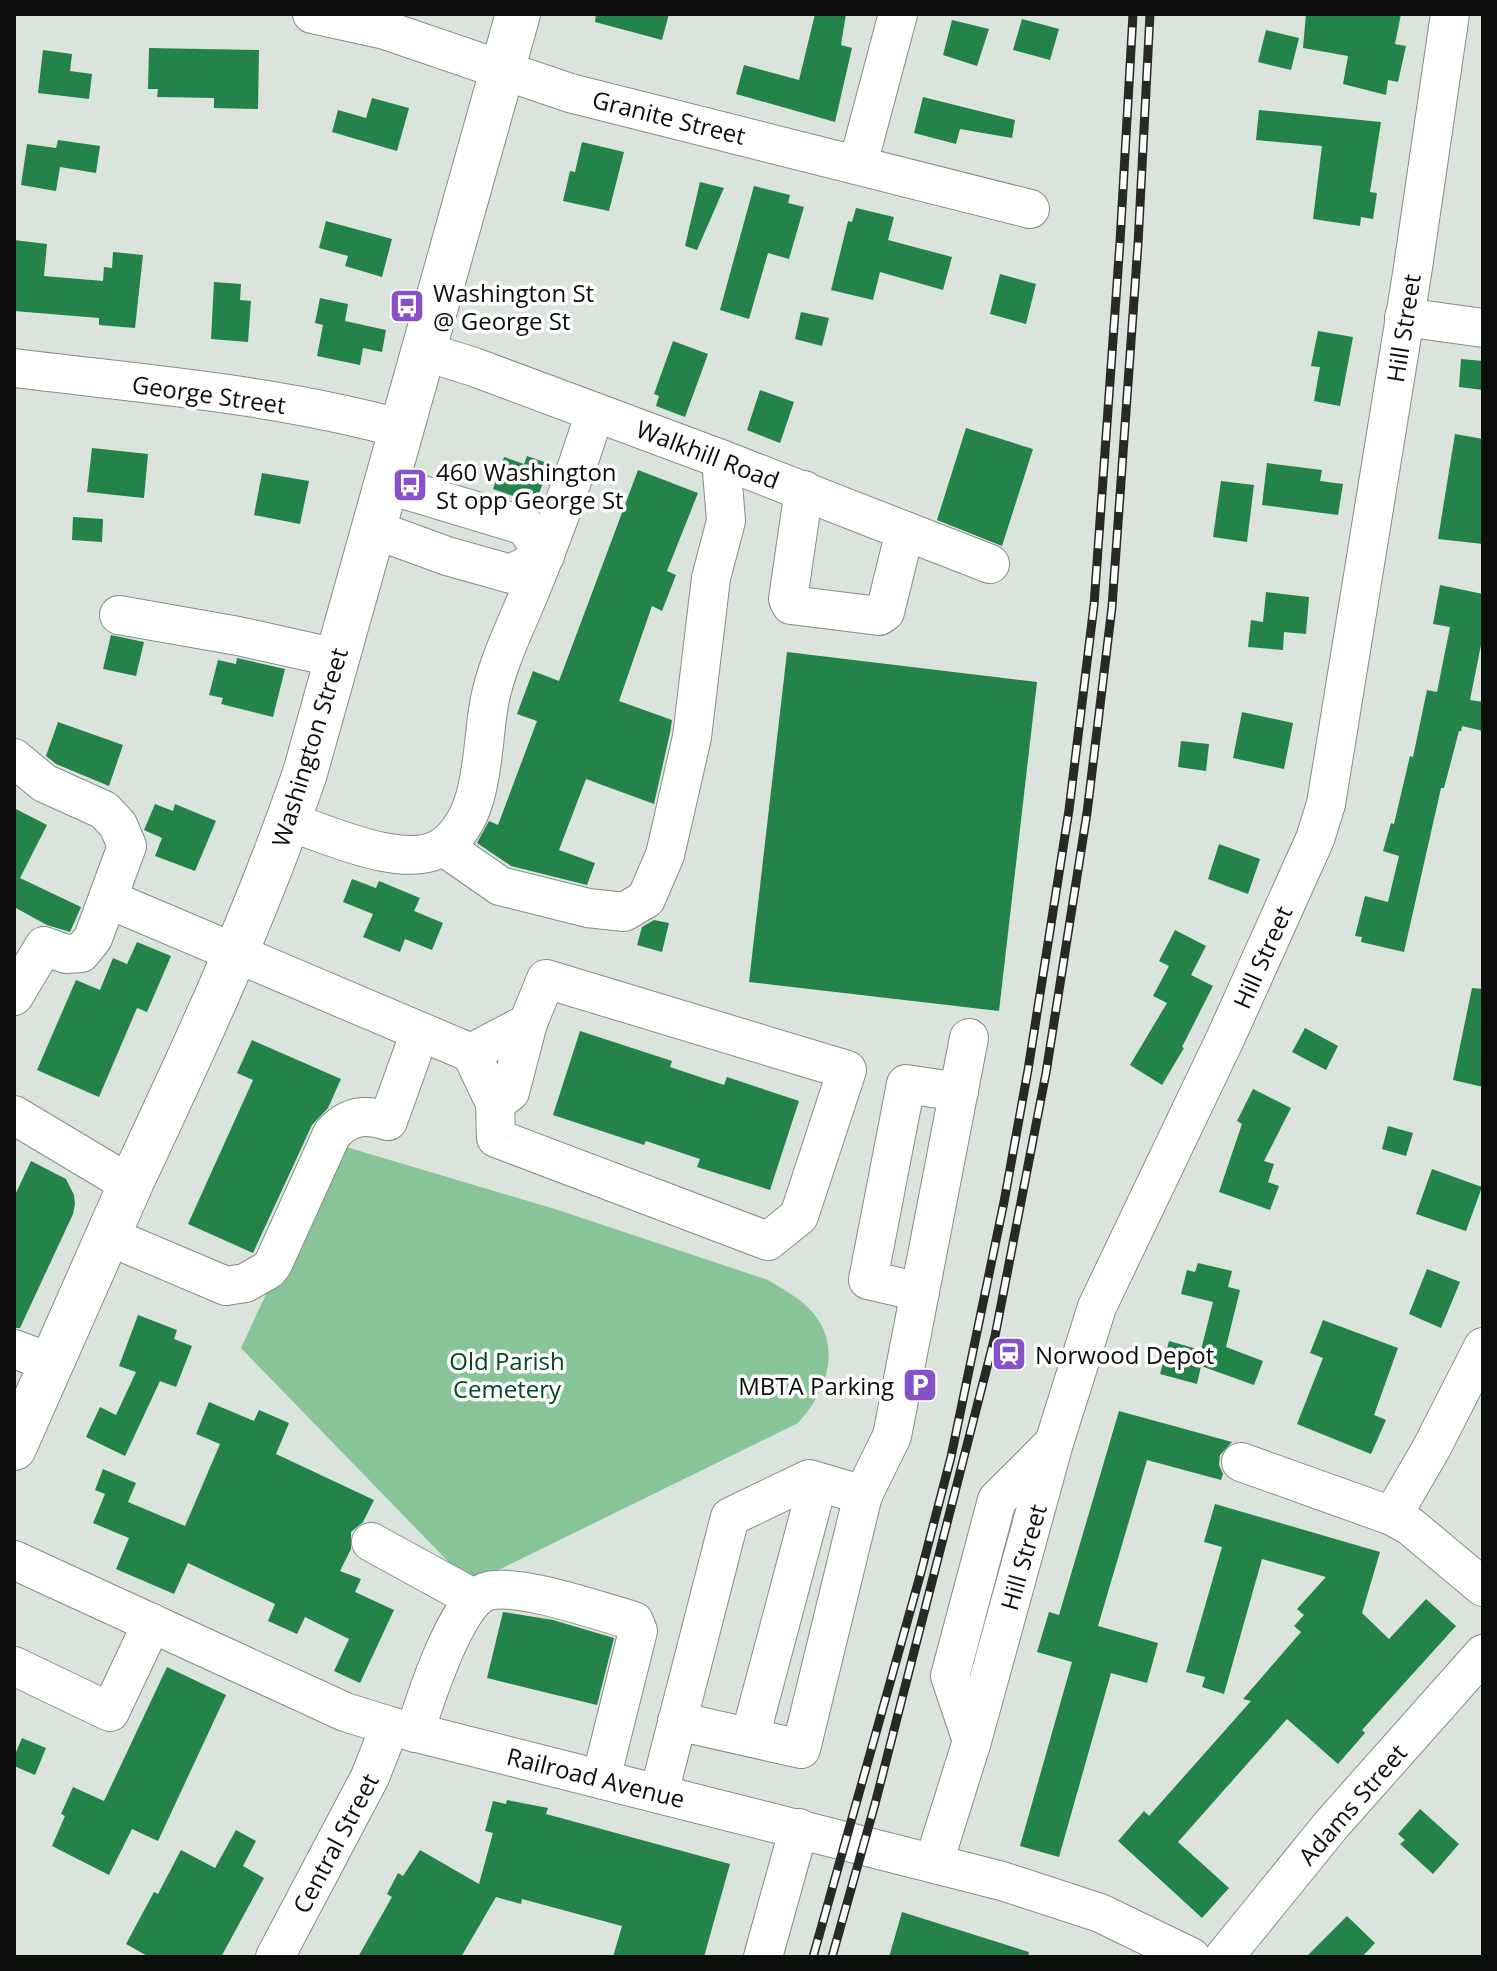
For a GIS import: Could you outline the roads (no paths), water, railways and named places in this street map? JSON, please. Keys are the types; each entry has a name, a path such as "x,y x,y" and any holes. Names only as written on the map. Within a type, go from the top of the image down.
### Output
{"main road":[{"name":"Washington Street","path":"14,1448 33,1356 108,1236 237,953 288,821 337,658 518,14"}],"street":[{"name":"Granite Street","path":"312,14 385,30 570,93 1030,209"},
{"path":"858,164 898,14"},
{"name":"Hill Street","path":"934,1862 972,1741 1054,1443 1097,1307 1226,1037 1315,839 1322,816 1450,14"},
{"path":"1404,317 1483,328"},
{"name":"Walkhill Road","path":"423,351 474,367 804,490 990,564"},
{"name":"George Street","path":"14,368 226,394 352,415 402,429"},
{"path":"288,821 374,851 412,856 444,847 468,819 479,777 490,700 595,412"},
{"path":"444,847 500,886 588,908 624,912 646,899 665,855 692,737 711,578 726,521 721,459"},
{"path":"386,484 525,526 545,556"},
{"path":"804,490 788,599 791,605 879,616 885,612 905,531"},
{"path":"373,529 447,556 511,574 545,556"},
{"path":"119,615 238,636 337,658"},
{"path":"14,758 44,783 104,810 118,825 127,846 93,938 81,953 66,954 44,946 14,996"},
{"path":"108,899 471,1053 495,1103 496,1138 768,1241 799,1216 847,1070 546,979 528,1023 510,1092 495,1103"},
{"path":"471,1053 528,1023"},
{"path":"108,1236 226,1286 245,1283 268,1270 332,1134 356,1117 374,1116 388,1121 420,1032"},
{"path":"677,1721 801,1749 863,1495 892,1436 969,1038"},
{"path":"920,1292 868,1280 900,1114 906,1084 959,1092"},
{"path":"14,1115 131,1185"},
{"path":"1392,1516 1431,1449 1483,1347"},
{"path":"1241,1462 1392,1516 1410,1526 1483,1587"},
{"path":"659,1793 730,1517 809,1479 863,1495"},
{"path":"750,1737 818,1482"},
{"path":"371,1542 475,1599 485,1592 520,1591 634,1621 638,1631 601,1779"},
{"name":"Railroad Avenue","path":"14,1560 317,1699 403,1730 934,1862 1100,1913 1169,1952"},
{"name":"Central Street","path":"275,1957 370,1777 403,1730 463,1612 475,1599"},
{"path":"14,1666 110,1712 152,1623"},
{"name":"Adams Street","path":"1224,1957 1332,1824 1483,1654"},
{"path":"763,1957 799,1828"}],"railway":[{"path":"813,1957 951,1457 1028,1070 1069,810 1094,605 1133,14"},
{"path":"832,1957 875,1804 995,1336 1046,1073 1087,813 1112,607 1138,244 1150,14"}],"place":[{"name":"Washington St @ George St","path":"407,306"},
{"name":"460 Washington St opp George St","path":"410,485"},
{"name":"Norwood Depot","path":"1009,1354"},
{"name":"MBTA Parking","path":"920,1385"}],"park label":[{"name":"Old Parish Cemetery","path":"507,1374"}]}
